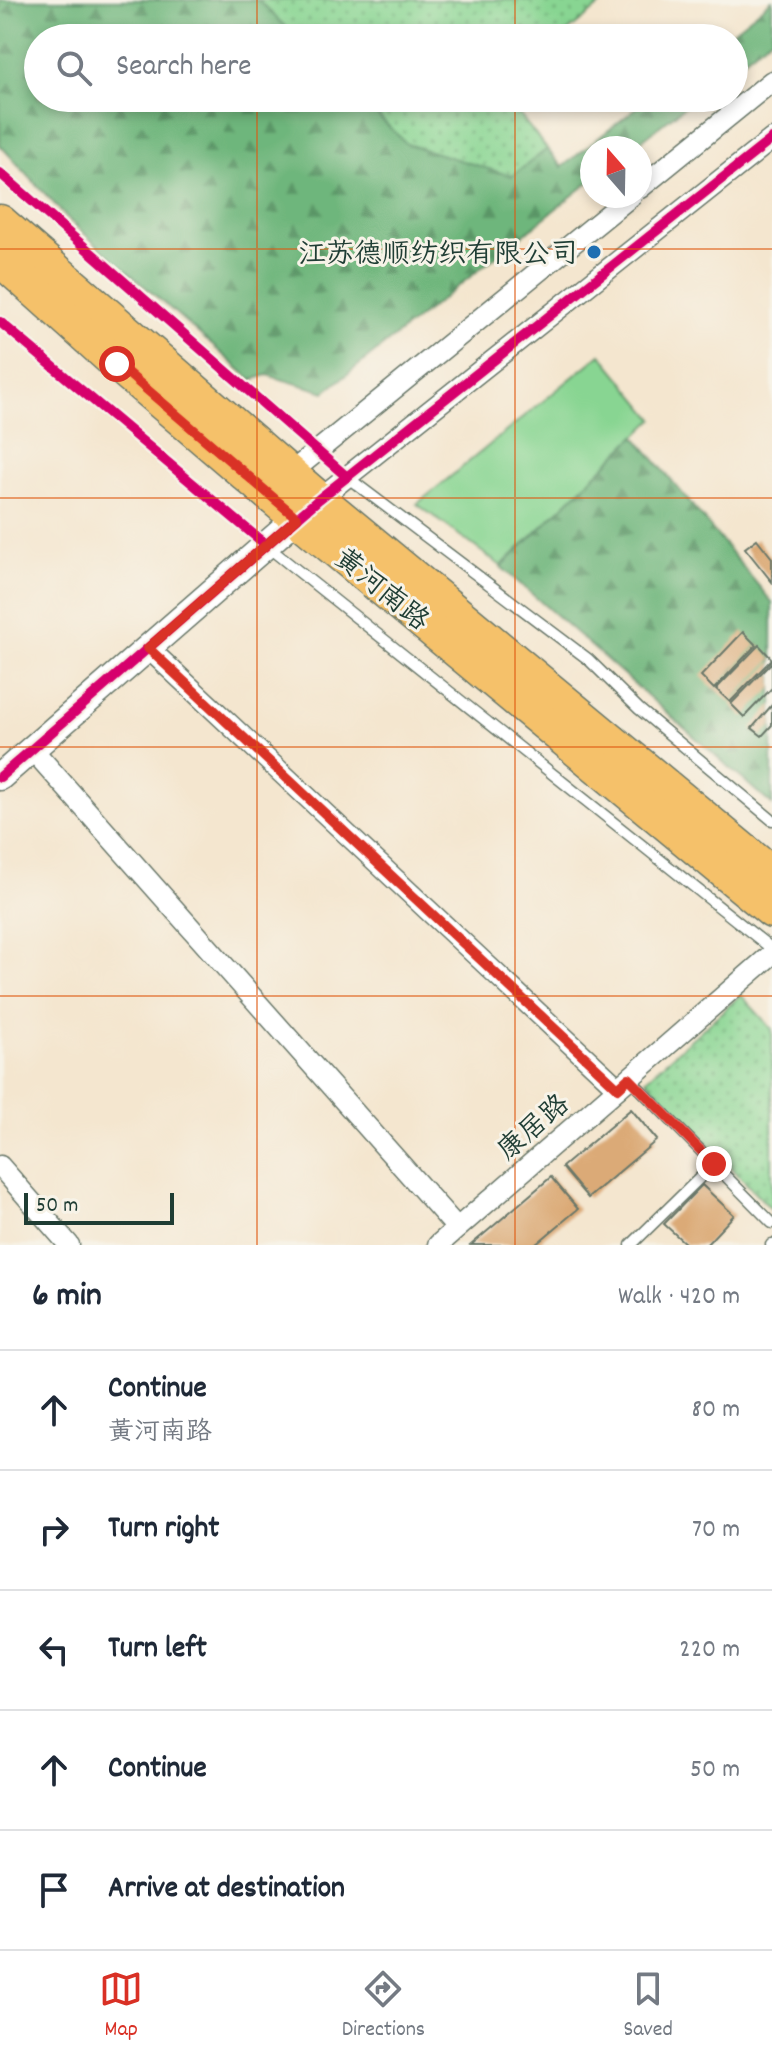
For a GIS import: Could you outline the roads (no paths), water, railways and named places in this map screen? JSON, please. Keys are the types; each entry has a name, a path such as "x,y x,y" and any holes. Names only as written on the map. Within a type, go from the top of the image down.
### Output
{"main road":[{"name":"黄河南路","path":"0,222 308,509 772,911"},
{"name":"黄河南路","path":"0,259 117,364 279,483"},
{"name":"黄河南路","path":"308,509 772,874"}],"street":[{"path":"748,100 772,81"},
{"path":"652,178 734,112"},
{"path":"0,777 308,509 772,139"},
{"path":"279,483 616,208"},
{"path":"148,648 624,1083"},
{"path":"32,749 457,1228"},
{"name":"康居路","path":"438,1245 772,952"},
{"path":"0,1166 69,1245"}],"lane":[{"path":"347,477 588,659 639,709 772,820"},
{"path":"266,545 772,952"},
{"path":"624,1083 714,1164 772,1223"},
{"path":"631,1245 714,1164"}],"place":[{"name":"江苏德顺纺织有限公司","path":"594,252"}]}
